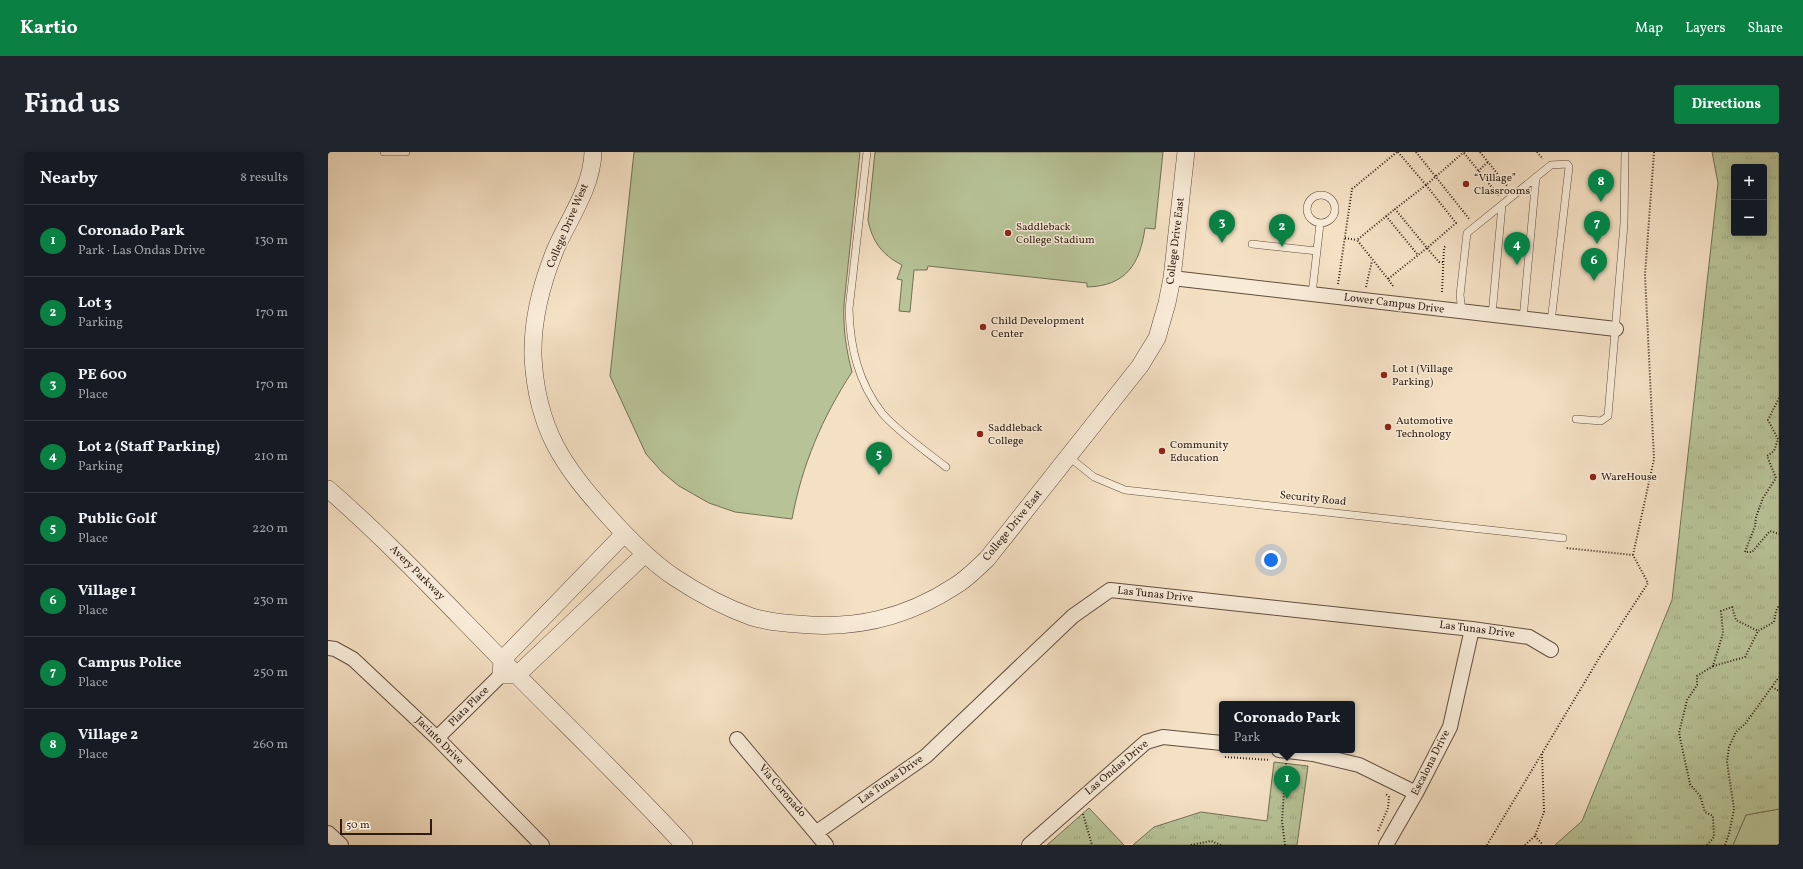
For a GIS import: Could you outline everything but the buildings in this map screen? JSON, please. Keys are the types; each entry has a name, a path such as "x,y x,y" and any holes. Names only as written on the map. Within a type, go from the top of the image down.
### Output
{"street":[{"name":"College Drive West","path":"593,152 587,185 556,249 538,305 534,333 533,357 538,396 545,424 554,446 568,469 583,489 624,534"},
{"name":"College Drive East","path":"624,534 672,576 698,592 725,606 754,617 784,623 825,627 869,623 922,605 957,585 987,559 1140,366 1152,347 1160,327 1172,278 1186,152"},
{"name":"Lower Campus Drive","path":"1172,278 1616,329"},
{"name":"Avery Parkway","path":"328,489 368,524 416,572 507,670 646,804 684,845"},
{"path":"507,670 624,534"},
{"path":"507,670 646,554"},
{"name":"Las Tunas Drive","path":"817,832 926,756 1073,616 1110,590 1472,629 1529,637 1550,650"},
{"name":"Escalona Drive","path":"1386,845 1416,793 1450,727 1472,629"},
{"name":"Jacinto Drive","path":"328,648 335,649 353,659 437,738 542,845"},
{"name":"Plata Place","path":"437,738 507,670"},
{"name":"Las Ondas Drive","path":"1029,845 1146,742 1163,737 1219,749"},
{"name":"Via Coronado","path":"737,739 817,832 826,845"},
{"path":"1279,757 1312,754 1359,765 1416,793"},
{"path":"328,833 341,845"}],"lane":[{"path":"384,152 406,152"},
{"path":"867,152 849,309 850,335 856,362 864,384 883,414 908,437 946,467"},
{"path":"1576,419 1601,421 1608,416 1624,224 1625,152"},
{"path":"1462,312 1460,295 1467,233 1551,165 1567,164 1569,167 1551,322"},
{"path":"1523,319 1536,177"},
{"path":"1321,195 1330,198 1333,201 1336,212 1330,221 1320,224 1312,219 1307,211 1313,198 1321,195"},
{"path":"1492,315 1502,205"},
{"path":"1312,294 1320,224"},
{"path":"1252,244 1317,251"},
{"name":"Security Road","path":"1069,457 1094,477 1125,490 1563,538"}],"path":[{"path":"1338,284 1352,189 1397,152 1426,185 1460,228"},
{"path":"1416,152 1470,220"},
{"path":"1357,240 1436,177 1464,152 1499,197"},
{"path":"1537,152 1543,160"},
{"path":"1487,845 1601,655 1648,583 1633,555 1654,459 1645,275 1654,152"},
{"path":"1482,153 1510,188"},
{"path":"1478,171 1489,162"},
{"path":"1396,209 1439,262 1444,262"},
{"path":"1386,216 1418,255"},
{"path":"1388,279 1456,223"},
{"path":"1345,238 1357,240 1393,286"},
{"path":"1442,292 1444,248 1446,245"},
{"path":"1366,287 1373,260"},
{"path":"1779,398 1768,420 1778,439 1774,450 1767,456 1776,478 1763,498 1756,517 1755,526 1744,552 1752,552 1770,531 1779,534"},
{"path":"1563,538 1566,548 1633,555"},
{"path":"1707,845 1714,837 1713,816 1705,812 1700,796 1690,784 1679,733 1687,700 1697,685 1697,676 1713,666 1745,656 1758,631 1774,622 1779,605"},
{"path":"1713,666 1723,633 1721,611 1732,607 1736,620 1758,631"},
{"path":"1725,845 1729,834 1734,809 1727,762 1729,746 1736,732 1745,724 1779,677"},
{"path":"1772,687 1779,691"},
{"path":"1246,753 1279,757 1286,762 1282,804 1282,826 1285,845"},
{"path":"1525,845 1535,836 1544,812 1542,753"},
{"path":"1377,833 1388,808 1390,797 1383,792"},
{"path":"1082,811 1085,816 1092,845"},
{"path":"1535,836 1543,845"},
{"path":"1191,845 1211,841 1221,845"}],"green space":[{"path":"634,152 860,152 844,304 845,338 852,372 831,407 814,442 801,480 792,519 735,512 709,503 679,486 662,472 646,454 610,376"},
{"name":"Saddleback College Stadium","path":"875,152 1163,152 1155,229 1145,228 1143,241 1139,252 1129,271 1112,282 1100,286 1087,287 1087,283 928,266 927,270 914,270 910,312 899,311 902,280 897,279 902,265 889,257 879,247 872,234 868,220"},
{"path":"1712,152 1779,152 1779,809 1746,815 1733,845 1555,845 1582,821 1672,600 1718,183"},
{"path":"1274,762 1308,766 1297,845 1133,845 1154,827 1201,812 1267,821"},
{"path":"1089,808 1124,845 1047,845"},
{"path":"1779,809 1779,845 1733,845 1746,815"}],"place":[{"name":"“Village” Classrooms","path":"1466,184"},
{"name":"Village 2","path":"1601,202"},
{"name":"Saddleback College Stadium","path":"1008,233"},
{"name":"PE 600","path":"1222,243"},
{"name":"Campus Police","path":"1597,244"},
{"name":"Lot 3","path":"1282,247"},
{"name":"Lot 2 (Staff Parking)","path":"1517,265"},
{"name":"Village 1","path":"1594,281"},
{"name":"Child Development Center","path":"983,327"},
{"name":"Lot 1 (Village Parking)","path":"1384,375"},
{"name":"Automotive Technology","path":"1388,427"},
{"name":"Saddleback College","path":"980,434"},
{"name":"Community Education","path":"1162,451"},
{"name":"Public Golf","path":"879,475"},
{"name":"WareHouse","path":"1593,477"},
{"name":"Coronado Park","path":"1287,799"}]}
